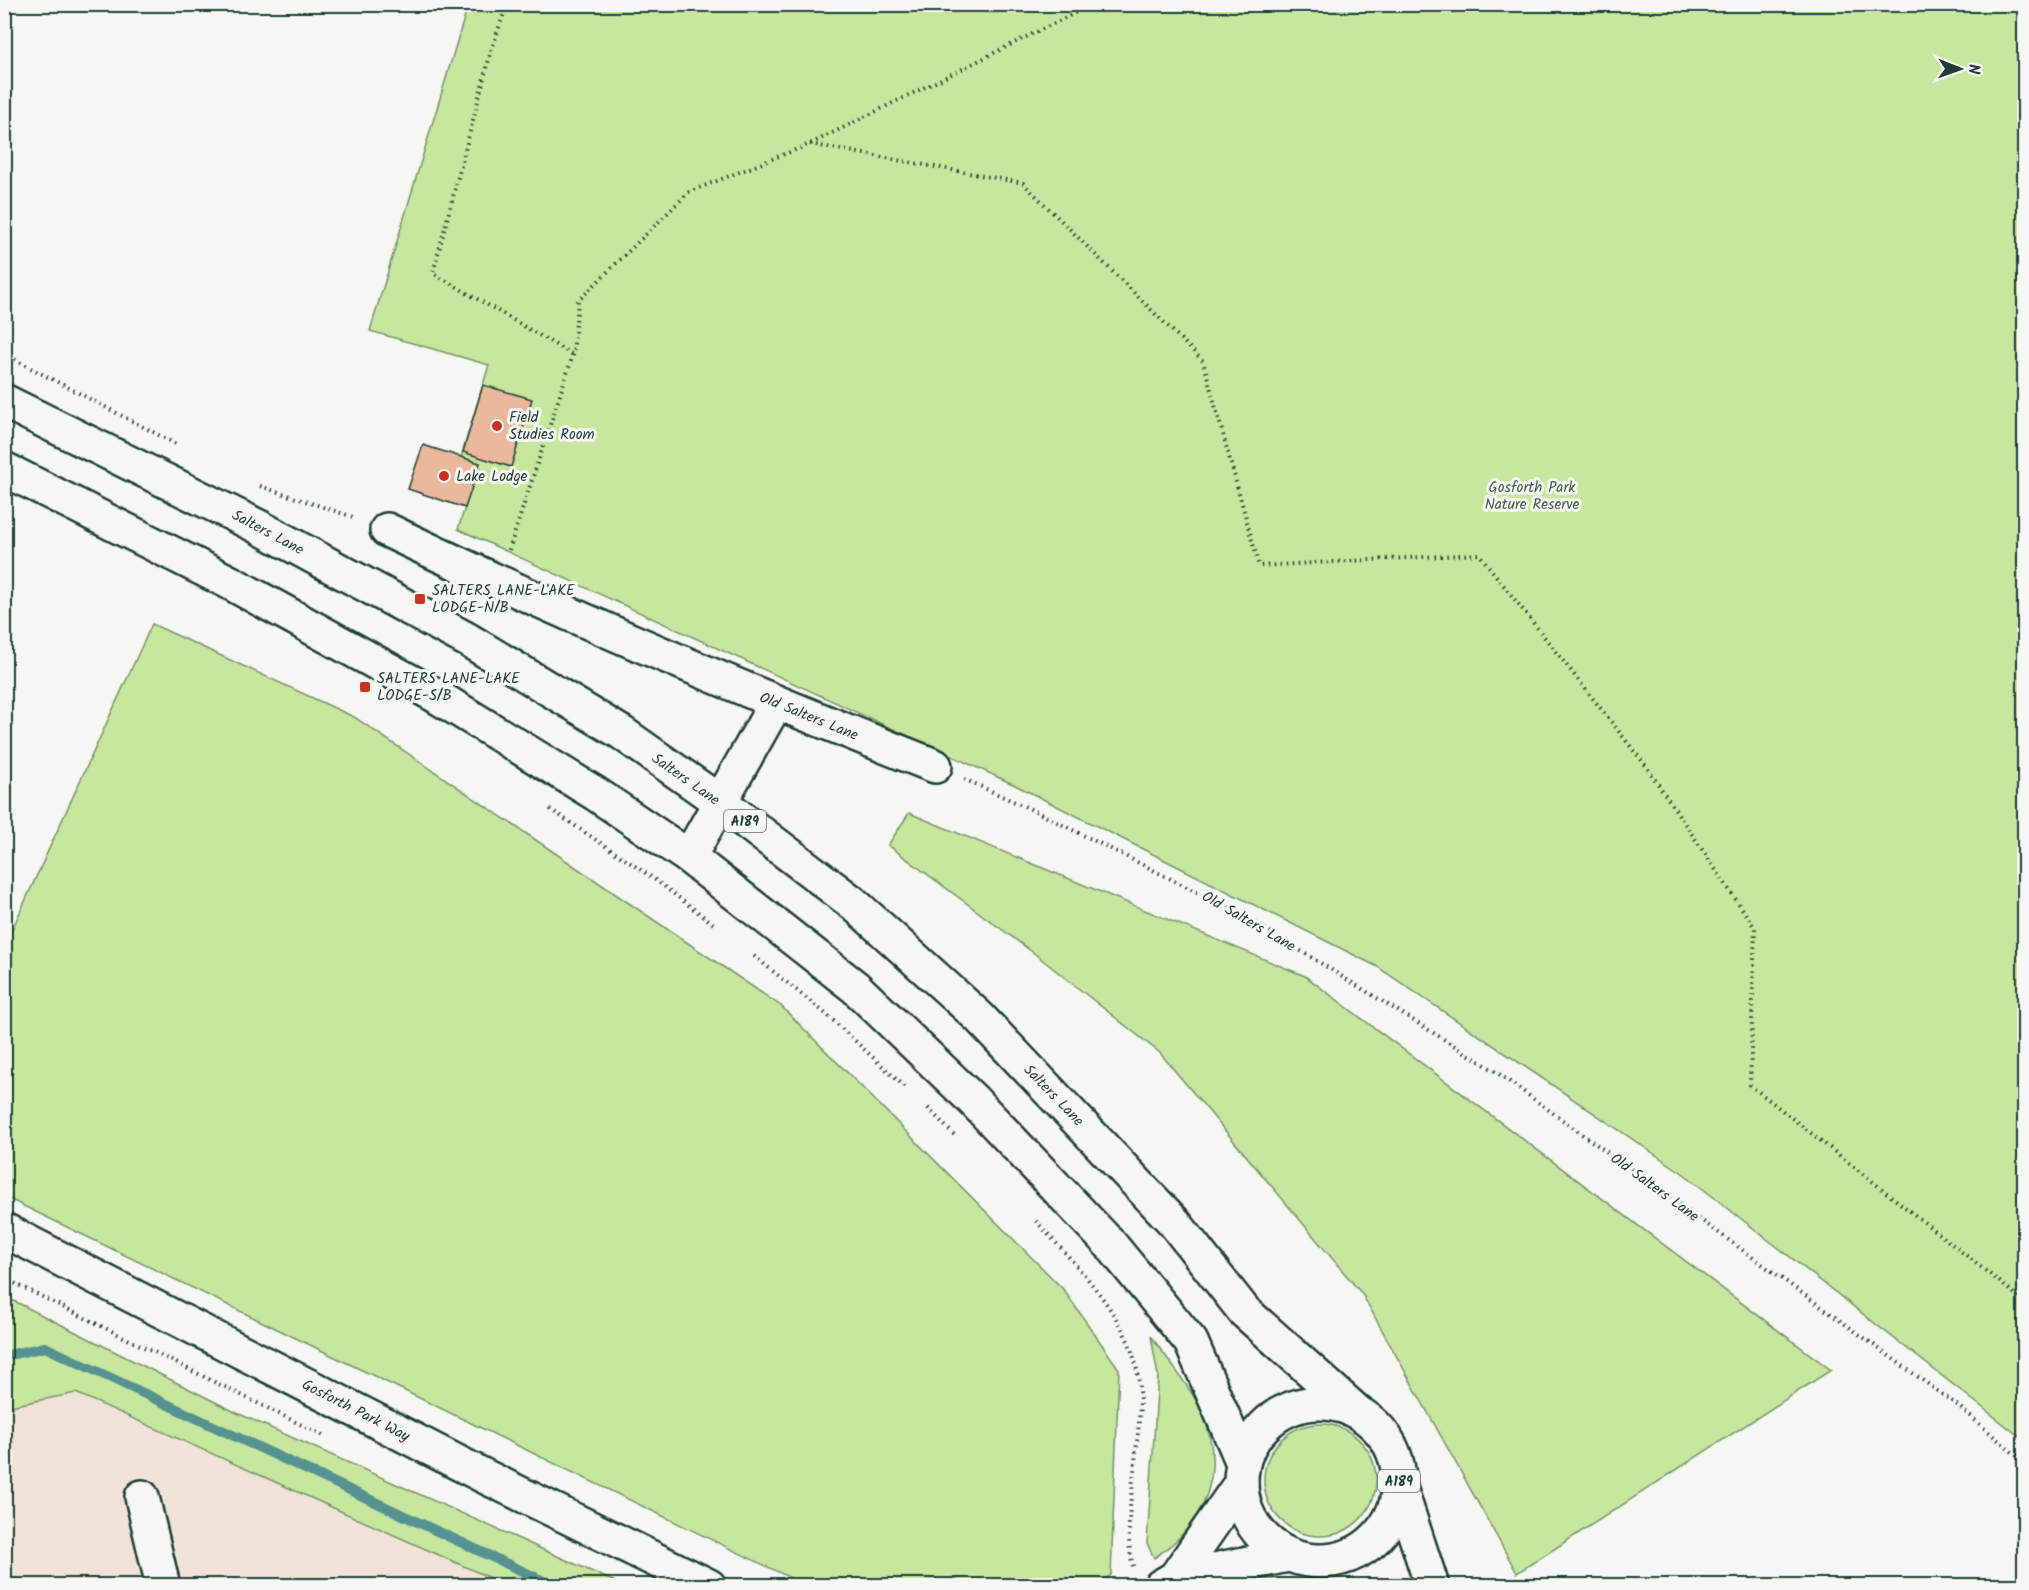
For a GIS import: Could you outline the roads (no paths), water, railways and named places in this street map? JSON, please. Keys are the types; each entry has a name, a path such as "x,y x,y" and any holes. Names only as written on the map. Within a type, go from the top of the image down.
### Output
{"main road":[{"name":"Salters Lane","path":"4,401 257,526 468,640 622,733 720,802 853,903 980,1017 1174,1222 1244,1311 1356,1411"},
{"path":"4,469 231,582 433,694 596,794 689,857 855,987 973,1100 1111,1245 1191,1342 1242,1473 1246,1510 1256,1528 1270,1544 1312,1567"},
{"name":"Old Salters Lane","path":"387,530 498,584 776,703 935,766"},
{"path":"689,857 776,703"},
{"name":"Gosforth Park Way","path":"4,1230 482,1475 709,1586"},
{"name":"A189","path":"1242,1473 1263,1427 1283,1412 1306,1404 1329,1403 1356,1411 1375,1424 1393,1450 1400,1485 1432,1586"},
{"path":"1168,1582 1242,1473"},
{"name":"A189","path":"1312,1567 1348,1556 1377,1537 1396,1507 1400,1485"},
{"path":"142,1497 163,1586"},
{"path":"1168,1582 1312,1567"}],"waterway":[{"path":"4,1356 45,1347 554,1586"}],"place":[{"name":"Field Studies Room","path":"497,426"},
{"name":"Lake Lodge","path":"444,476"},
{"name":"SALTERS LANE-LAKE LODGE-N/B","path":"420,599"},
{"name":"SALTERS LANE-LAKE LODGE-S/B","path":"365,687"}],"park label":[{"name":"Gosforth Park Nature Reserve","path":"1532,496"}]}
